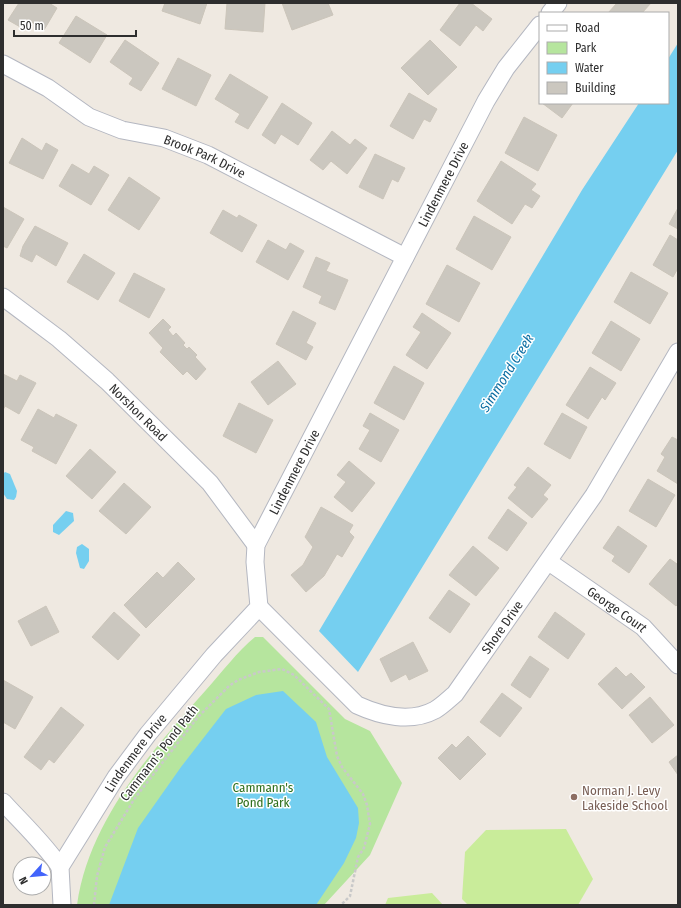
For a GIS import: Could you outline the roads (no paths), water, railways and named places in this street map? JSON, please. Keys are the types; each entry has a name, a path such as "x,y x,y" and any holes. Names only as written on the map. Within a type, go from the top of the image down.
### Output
{"street":[{"path":"551,12 558,3"},
{"name":"Lindenmere Drive","path":"60,867 116,777 148,734 214,655 259,607 255,562 256,545 486,101 506,68 539,26"},
{"name":"Brook Park Drive","path":"3,64 48,88 89,117 122,130 164,138 208,155 405,257"},
{"name":"Norshon Road","path":"3,297 59,339 107,381 210,483 256,545"},
{"name":"Shore Drive","path":"259,607 357,705 374,713 391,717 420,715 436,710 455,694 549,562 594,495 678,352"},
{"name":"George Court","path":"549,562 643,628 678,665"},
{"path":"3,802 39,842 47,848 60,867 62,905"}],"water":[{"name":"Simmond Creek","path":"678,43 678,150 358,672 319,631 582,190 638,104 669,104 669,57"},
{"path":"5,472 10,474 17,491 14,500 7,499 3,493 3,474"},
{"path":"66,511 73,513 74,521 59,535 53,532 53,525"},
{"path":"82,544 89,549 89,561 84,569 80,568 76,553 77,547"},
{"name":"Cammann's Pond Park","path":"283,691 316,722 327,757 358,808 359,823 356,838 344,863 316,905 109,905 138,828 181,767 226,709 256,695"}],"place":[{"name":"Norman J. Levy Lakeside School","path":"574,797"}]}
